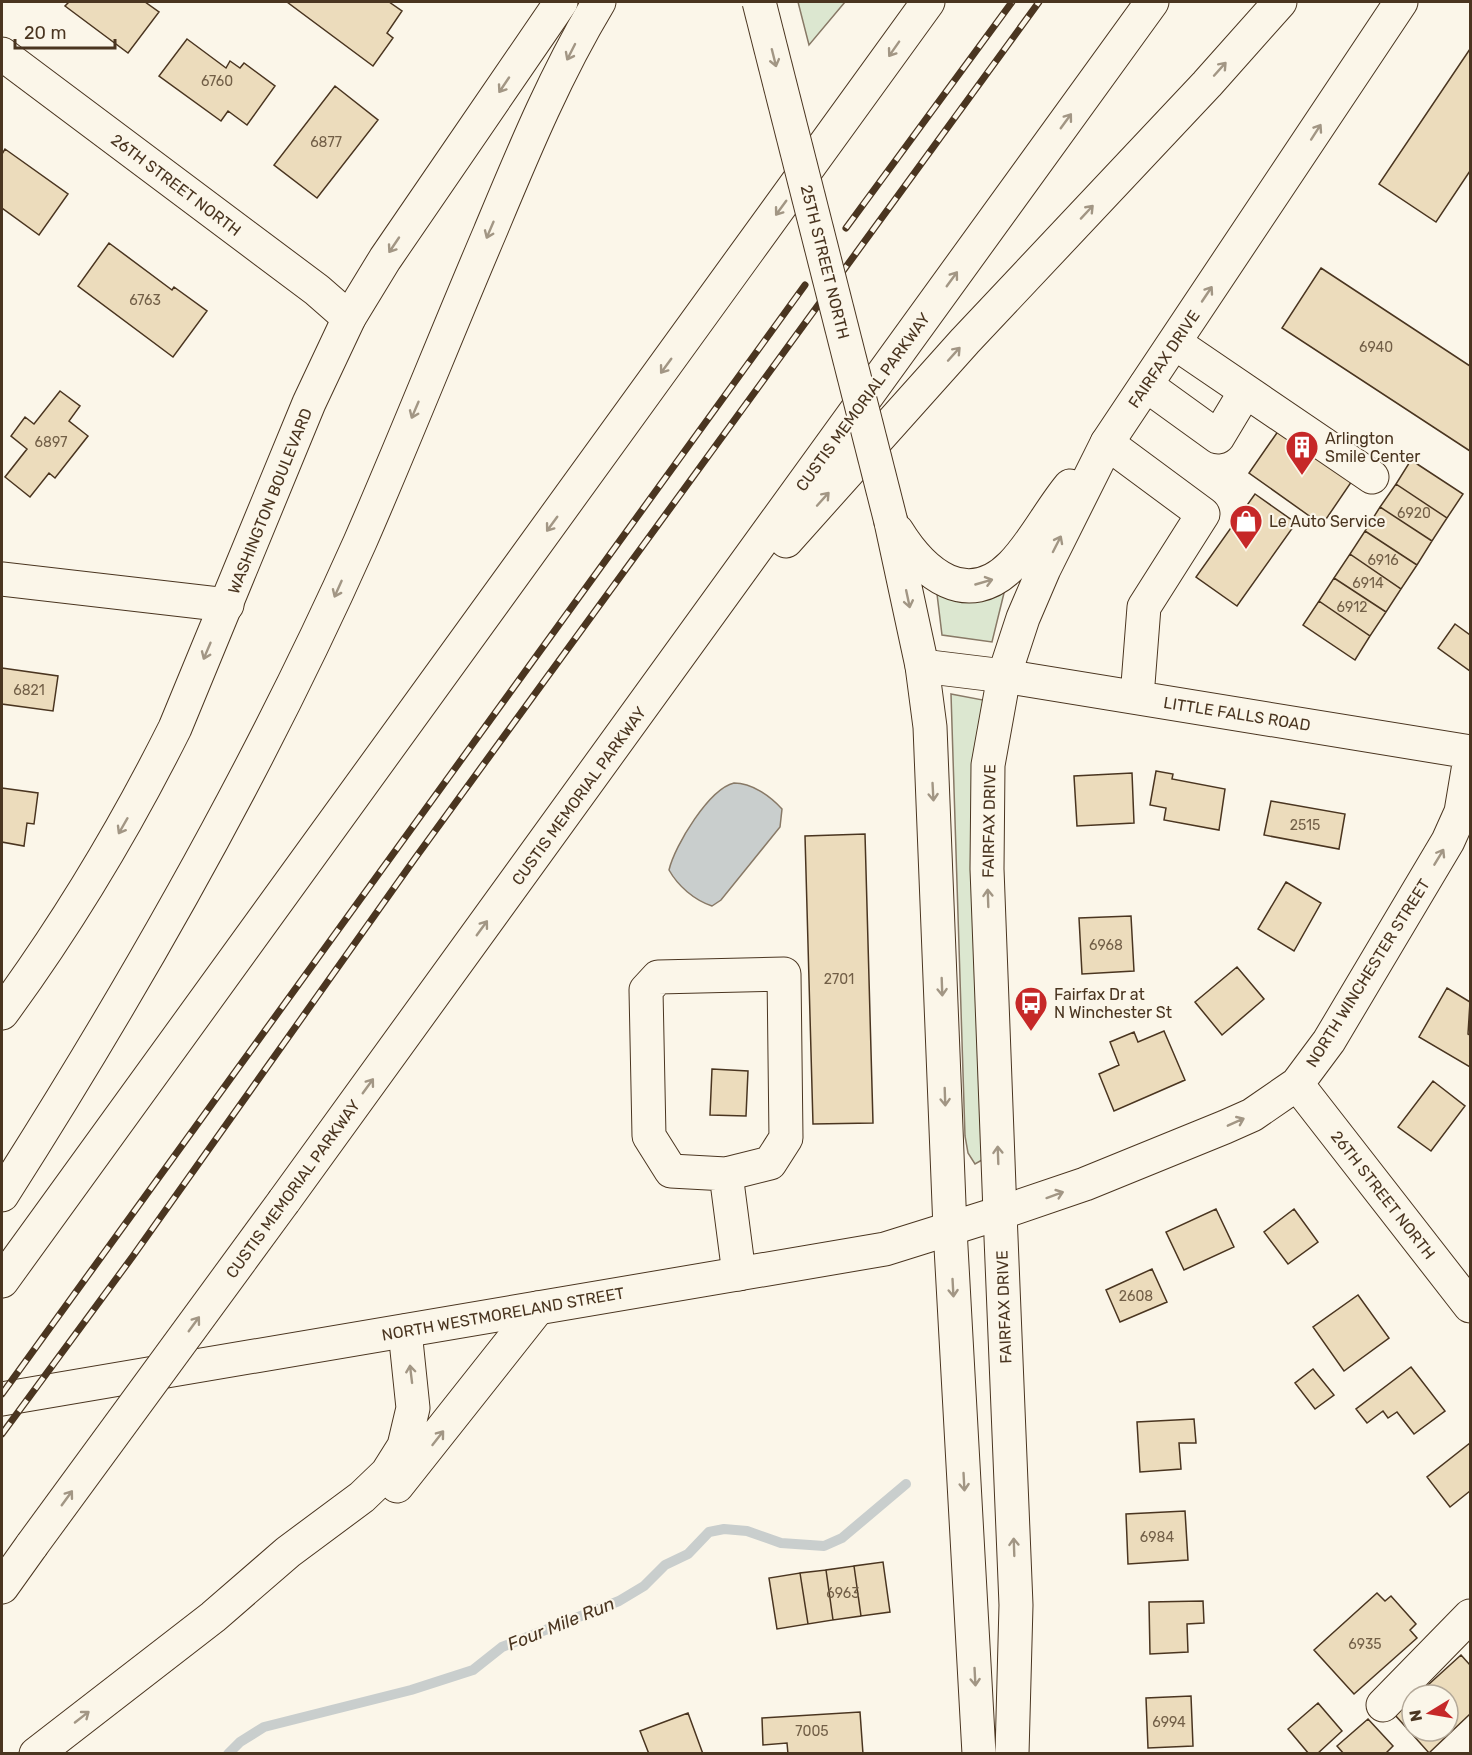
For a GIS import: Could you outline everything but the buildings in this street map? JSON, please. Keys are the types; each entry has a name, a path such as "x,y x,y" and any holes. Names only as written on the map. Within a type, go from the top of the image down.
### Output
{"main road":[{"name":"WASHINGTON BOULEVARD","path":"2,1012 55,938 131,813 175,728 309,403 349,318 385,259 561,2"},
{"path":"2,1195 141,968 256,760 361,538 529,139 580,34 599,2"},
{"name":"25TH STREET NORTH","path":"759,2 891,522"},
{"path":"2,1281 928,2"},
{"name":"CUSTIS MEMORIAL PARKWAY","path":"2,1587 672,667 1152,2"},
{"path":"672,667 965,341 1207,84 1280,2"},
{"name":"FAIRFAX DRIVE","path":"1012,1754 1016,1605 987,868 988,765 1004,676 1023,618 1040,579 1107,443 1401,2"},
{"name":"26TH STREET NORTH","path":"2,54 317,290 349,318"},
{"path":"1175,343 1372,477"},
{"path":"1146,385 1218,437 1245,392"},
{"path":"891,522 918,561 942,579 966,586 987,582 1004,572 1018,559 1050,510 1107,443 1203,514 1144,607 1137,697"},
{"path":"891,522 922,666 930,727 950,1229 979,1754"},
{"path":"2,579 227,605"},
{"path":"922,666 1004,676"},
{"name":"LITTLE FALLS ROAD","path":"1004,676 1470,752"},
{"name":"NORTH WINCHESTER STREET","path":"1000,1213 1085,1184 1252,1115 1297,1084 1329,1041 1448,841 1461,812 1470,758"},
{"path":"784,974 786,1138 770,1163 726,1174 671,1172 649,1136 646,990 658,977 784,974"},
{"name":"26TH STREET NORTH","path":"1297,1084 1470,1306"},
{"path":"726,1174 739,1274"},
{"name":"NORTH WESTMORELAND STREET","path":"2,1399 900,1246 1000,1213"},
{"path":"213,1617 299,1565 374,1509 424,1454 478,1381 538,1308"},
{"path":"36,1754 213,1617 288,1552 362,1497 396,1460 409,1433 413,1408 405,1331"},
{"path":"1383,1705 1470,1616"}],"green space":[{"path":"798,2 845,2 809,45"},
{"path":"1004,593 992,642 942,635 937,594"},
{"path":"951,694 983,700 982,1160 975,1164 968,1153 965,1136"}],"shaded area":[{"path":"734,783 754,788 777,804 782,809 780,827 721,900 712,906 687,892 669,870 672,859 694,819 724,787"}],"waterway":[{"name":"Four Mile Run","path":"228,1754 240,1742 264,1727 411,1690 473,1670 502,1647 619,1601 644,1586 665,1565 688,1554 709,1532 724,1529 747,1531 781,1543 824,1546 842,1538 906,1484"}],"railway":[{"path":"846,228 1012,2"},
{"path":"2,1434 133,1256 416,857 1039,2"},
{"path":"2,1394 805,285"}],"place":[{"name":"Arlington Smile Center","path":"1302,476"},
{"name":"Le Auto Service","path":"1246,550"},
{"name":"Fairfax Dr at N Winchester St","path":"1031,1032"}]}
